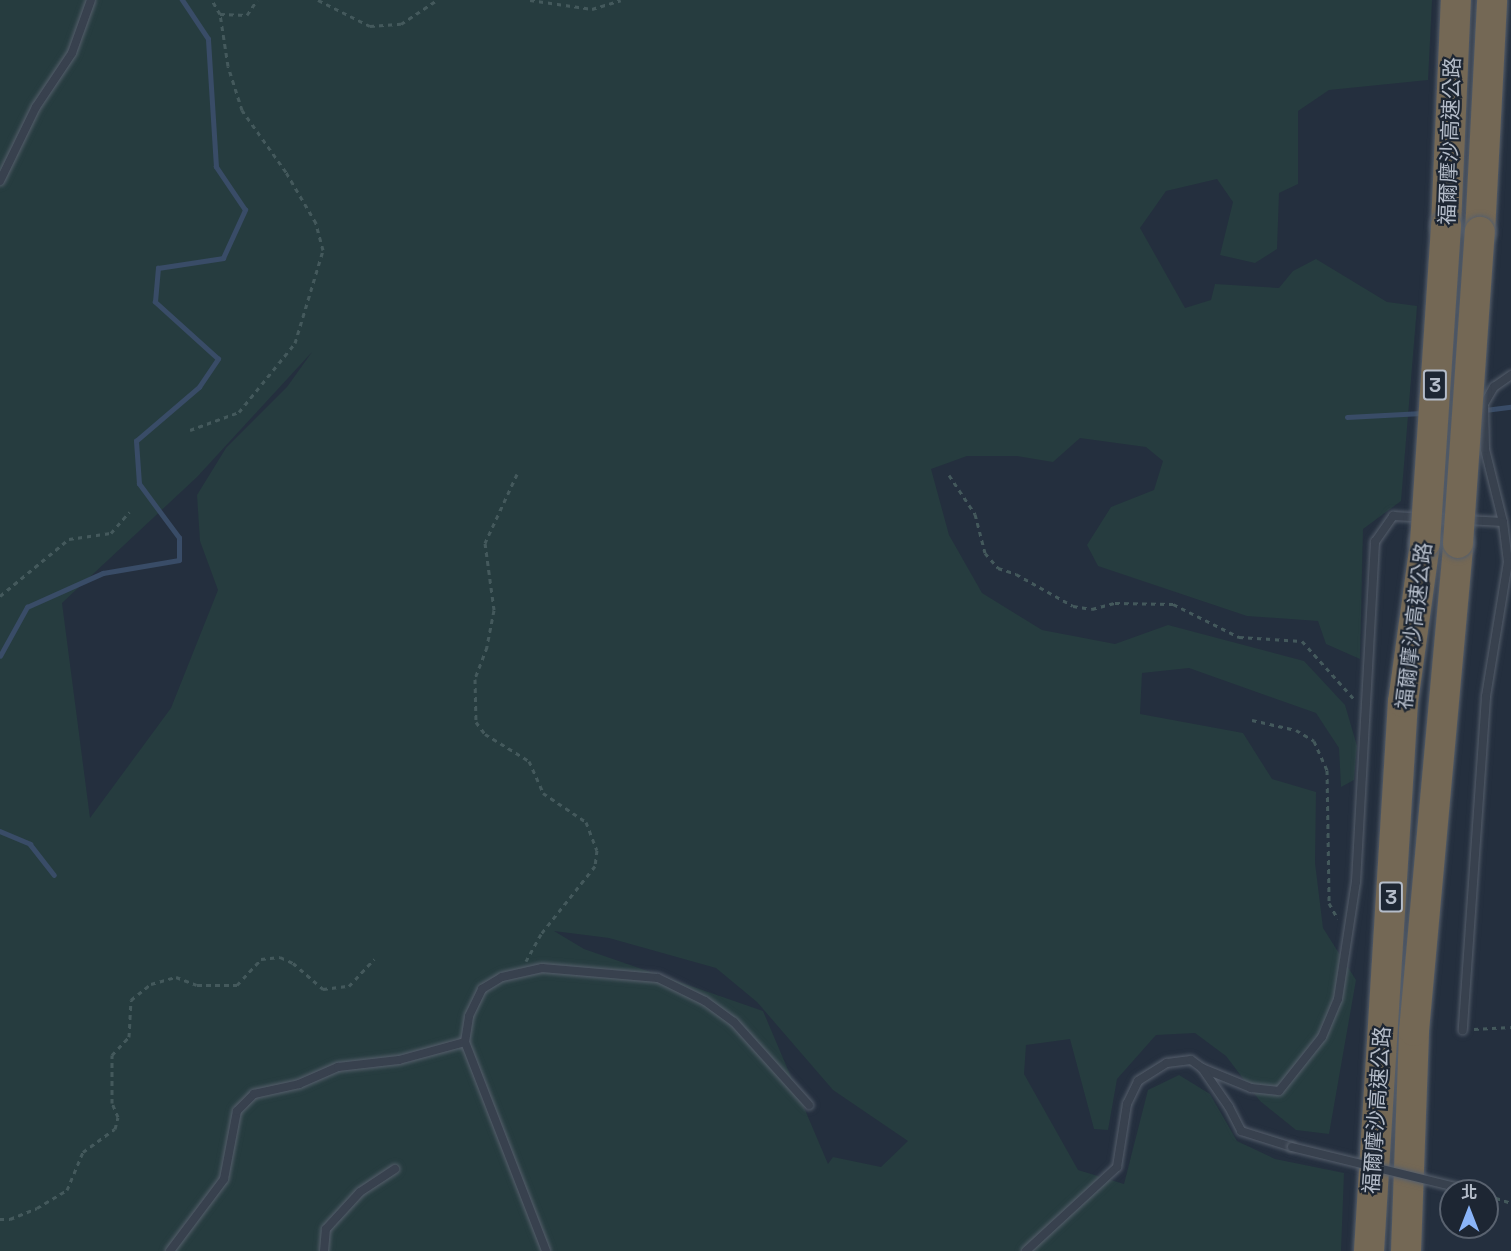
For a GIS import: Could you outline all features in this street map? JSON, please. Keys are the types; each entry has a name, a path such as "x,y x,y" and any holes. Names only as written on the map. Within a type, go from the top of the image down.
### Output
{"highway":[{"name":"福爾摩沙高速公路","path":"1369,1251 1403,702 1425,543 1446,226 1456,0"},
{"name":"福爾摩沙高速公路","path":"1406,1251 1414,1031 1458,543 1480,232 1492,0"}],"lane":[{"path":"0,181 36,107 72,53 91,0"},
{"path":"1463,1030 1486,697 1508,562 1503,522 1485,449 1484,404 1494,387 1511,375"},
{"path":"1026,1251 1117,1167 1127,1104 1138,1081 1167,1063 1191,1060 1202,1068 1251,1088 1278,1091 1322,1037 1338,999 1356,882 1375,542 1393,516 1503,522"},
{"path":"546,1251 465,1042 469,1016 482,989 502,977 542,968 658,978 705,1000 734,1022 809,1105"},
{"path":"170,1251 224,1179 237,1111 254,1094 299,1084 338,1067 399,1060 465,1042"},
{"path":"1202,1068 1229,1107 1241,1131 1292,1148 1439,1183"},
{"path":"324,1251 326,1229 360,1192 395,1169"}],"path":[{"path":"190,430 239,412 296,343 323,250 316,223 286,172 242,110 228,66 220,14 212,0"},
{"path":"220,14 246,15 257,0"},
{"path":"318,0 370,26 401,24 437,0"},
{"path":"531,0 548,6 592,9 621,0"},
{"path":"517,474 485,543 494,610 488,647 475,679 476,722 485,734 529,761 543,793 586,822 597,850 595,866 541,934 519,973"},
{"path":"949,475 975,514 985,553 998,568 1016,574 1073,606 1092,609 1115,603 1173,603 1239,637 1302,641 1367,711"},
{"path":"0,596 69,539 111,533 129,512"},
{"path":"1252,720 1296,730 1314,741 1327,770 1329,903 1348,937"},
{"path":"0,1219 10,1219 37,1208 67,1190 83,1152 115,1128 118,1117 112,1103 112,1055 129,1037 131,1000 151,984 176,977 197,986 237,985 261,959 280,957 293,963 323,989 349,986 374,959"},
{"path":"1463,1030 1511,1027"}],"green space":[{"path":"0,0 1432,0 1428,80 1329,90 1298,111 1298,184 1279,193 1277,249 1255,263 1220,255 1233,202 1217,179 1166,191 1140,228 1185,308 1211,300 1215,284 1279,288 1293,271 1316,259 1387,302 1417,306 1401,501 1363,529 1360,659 1326,644 1318,621 1247,616 1098,566 1087,545 1111,507 1154,490 1163,461 1146,447 1080,438 1053,462 1017,456 967,456 931,469 949,535 982,593 1042,630 1115,644 1168,625 1304,661 1345,705 1357,746 1354,780 1341,787 1339,748 1316,713 1189,668 1142,673 1140,714 1243,733 1272,779 1316,792 1315,863 1323,928 1356,980 1329,1134 1296,1130 1260,1101 1226,1056 1195,1033 1156,1035 1117,1079 1108,1130 1094,1129 1070,1039 1026,1045 1024,1074 1078,1170 1124,1184 1148,1090 1179,1075 1210,1094 1237,1141 1275,1159 1344,1173 1341,1251 0,1251","holes":["312,352 287,387 226,448 197,495 200,541 218,590 171,708 90,818 62,603 197,477","554,931 609,938 716,968 757,1002 833,1090 908,1141 881,1167 833,1157 828,1164 763,1011 584,949"]}],"waterway":[{"path":"0,656 27,607 103,573 179,560 179,538 139,484 136,441 199,387 218,359 155,302 158,268 223,258 245,210 216,167 208,39 182,0"},
{"path":"1485,410 1511,407"},
{"path":"1347,417 1422,413"},
{"path":"0,831 30,844 54,875"}]}
